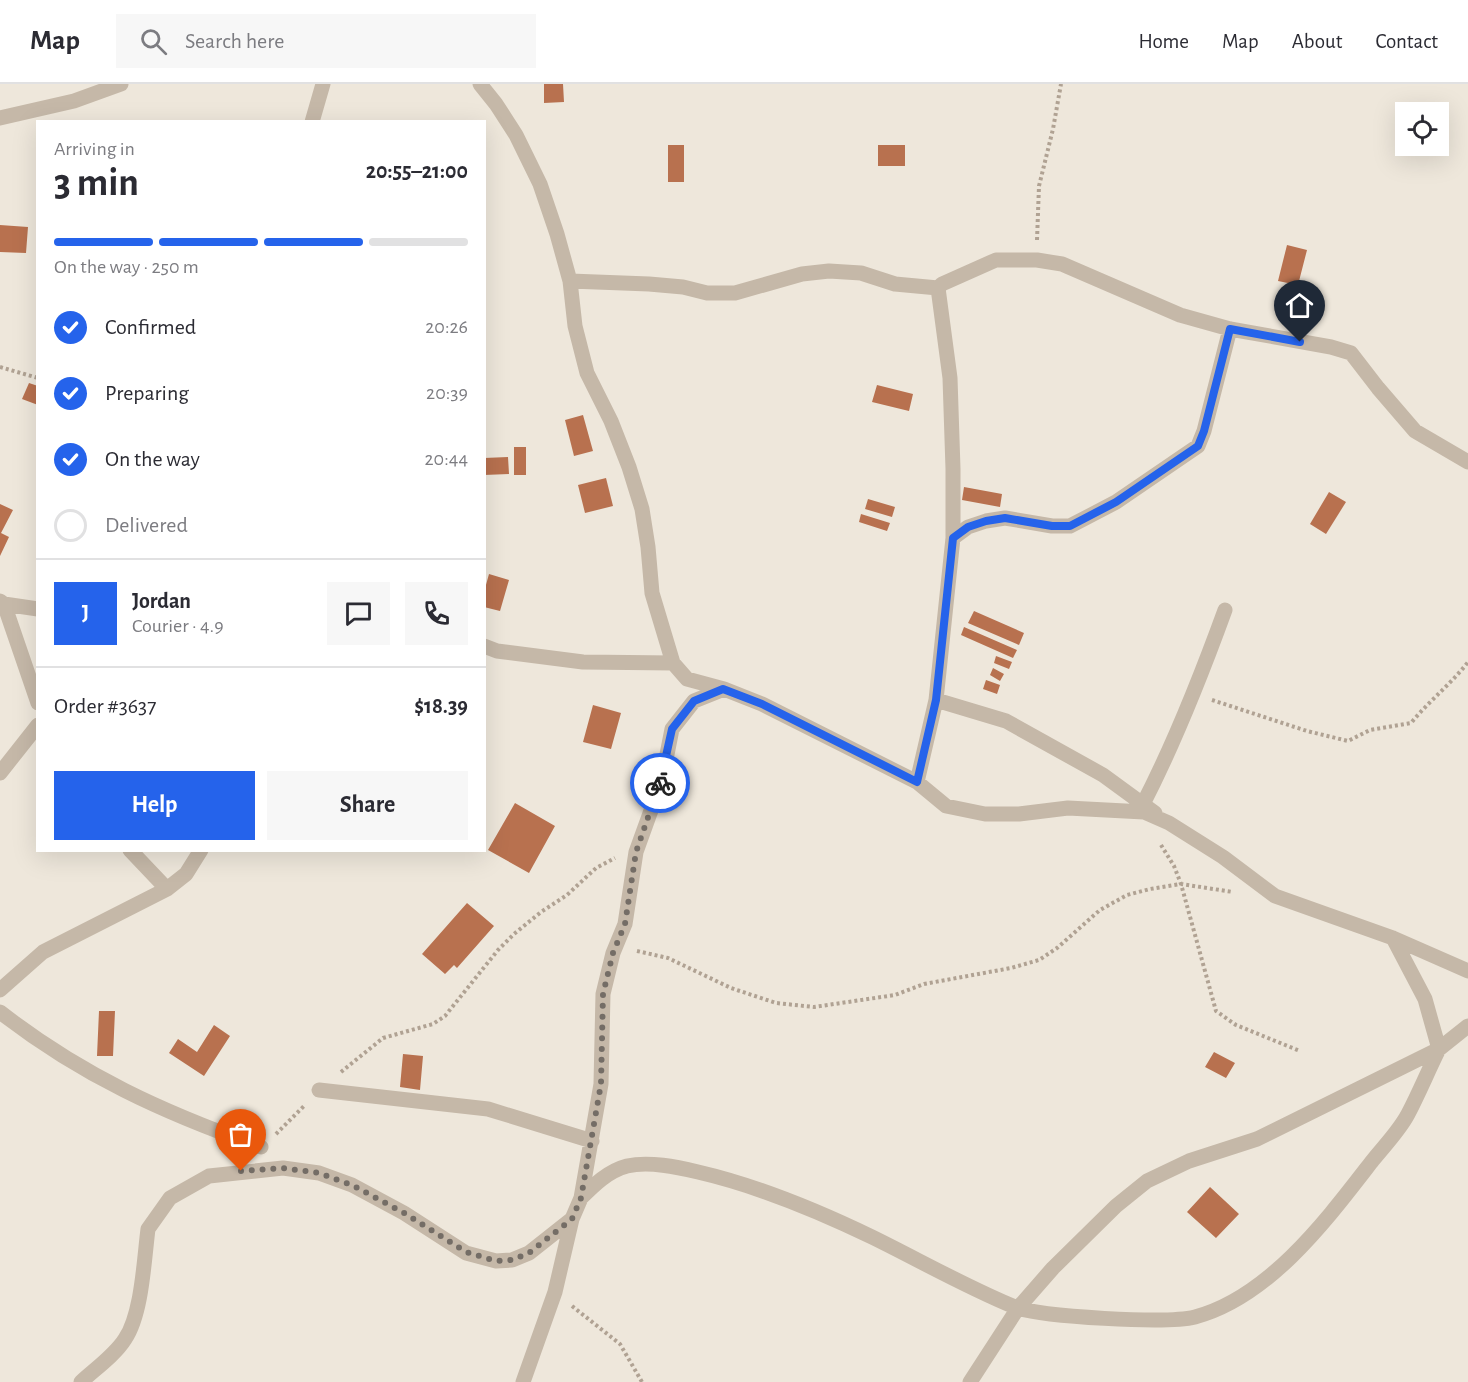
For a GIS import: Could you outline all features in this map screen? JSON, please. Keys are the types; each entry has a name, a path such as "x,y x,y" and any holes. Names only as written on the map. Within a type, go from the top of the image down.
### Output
{"street":[{"path":"0,118 74,101 121,84"},
{"path":"313,120 324,84"},
{"path":"481,85 516,135 540,184 557,234 570,281 575,326 587,373 611,421 642,509 652,593 673,663 687,678 762,704 917,782 946,806 985,814 1019,814 1068,808 1143,808"},
{"path":"570,281 649,284 683,287 706,293 735,293 802,274 829,271 861,273 895,284 938,288 942,284 996,260 1037,260 1062,264 1180,315 1230,329 1331,346 1351,353 1415,430 1468,462"},
{"path":"917,782 936,700 953,538 950,378 938,288"},
{"path":"953,538 968,527 1005,518 1052,526 1070,526 1116,502 1198,446 1204,431 1230,329"},
{"path":"36,609 2,603 36,697"},
{"path":"1143,808 1165,761 1191,694 1202,674 1225,610"},
{"path":"486,647 497,651 583,662 673,663"},
{"path":"523,1382 555,1292 572,1219 581,1198 603,1068 603,994 613,953 625,924 636,852 662,780 672,729 694,701 723,689"},
{"path":"936,700 1006,722 1063,751 1103,775 1143,808 1223,857 1275,896 1393,938 1468,971"},
{"path":"0,772 36,727"},
{"path":"132,852 167,890"},
{"path":"0,990 43,952 167,890 186,874 200,852"},
{"path":"581,1198 598,1181 627,1166 647,1164 684,1169 729,1179 827,1216 1018,1308 1112,1318 1156,1320 1194,1317 1228,1303 1264,1280 1303,1245 1340,1204 1407,1117 1438,1049 1425,999 1393,938"},
{"path":"0,1012 36,1040 113,1086 174,1114 261,1147"},
{"path":"970,1382 1018,1308 1053,1268 1116,1206 1147,1181 1189,1161 1257,1139 1438,1049 1468,1026"},
{"path":"319,1090 488,1109 592,1141"},
{"path":"81,1382 125,1340 132,1326 141,1288 148,1229 152,1221 170,1198 209,1176 283,1168 319,1173 362,1191 404,1213 466,1252 496,1261 512,1260 529,1253 572,1219"}],"path":[{"path":"1037,260 1039,186 1061,84"},
{"path":"0,367 36,377"},
{"path":"1191,694 1307,732 1348,741 1370,730 1411,723 1428,702 1467,664"},
{"path":"1143,808 1181,884 1216,1011 1236,1025 1300,1051"},
{"path":"261,1147 319,1090 383,1038 433,1024 446,1016 498,950 527,922 567,895 609,860 636,852"},
{"path":"613,953 621,950 644,951 700,971 731,988 776,1003 814,1007 895,994 924,984 1011,968 1039,960 1057,948 1100,910 1127,895 1150,889 1181,884 1275,896"},
{"path":"555,1292 620,1344 642,1382"}],"building":[{"path":"544,84 563,84 564,102 544,103"},
{"path":"668,145 684,145 684,182 668,182"},
{"path":"878,145 905,145 905,166 878,166"},
{"path":"0,225 28,227 26,253 0,252"},
{"path":"1287,245 1307,250 1298,285 1278,281"},
{"path":"29,383 36,385 36,404 22,399"},
{"path":"877,385 913,394 909,411 872,402"},
{"path":"583,415 593,451 574,456 565,420"},
{"path":"514,447 526,447 526,475 514,475"},
{"path":"508,457 509,474 486,475 486,458"},
{"path":"606,478 613,506 585,513 578,485"},
{"path":"964,487 1002,494 1000,507 962,500"},
{"path":"1329,492 1346,502 1326,534 1310,524"},
{"path":"868,499 895,507 892,517 865,509"},
{"path":"0,504 13,510 1,533 9,537 0,556"},
{"path":"861,514 890,523 887,531 859,522"},
{"path":"489,574 509,580 500,611 486,608 486,585"},
{"path":"974,611 1024,633 1019,645 968,623"},
{"path":"964,627 1017,650 1013,658 961,635"},
{"path":"996,656 1012,662 1009,669 994,663"},
{"path":"993,668 1004,674 1000,681 990,675"},
{"path":"986,680 1000,685 997,694 983,689"},
{"path":"593,705 621,713 611,749 583,742"},
{"path":"515,803 555,826 529,873 488,850"},
{"path":"467,903 494,926 457,968 454,965 445,974 422,954"},
{"path":"99,1011 115,1011 113,1056 97,1056"},
{"path":"214,1025 230,1036 204,1076 169,1053 178,1039 197,1052"},
{"path":"1214,1052 1235,1063 1226,1078 1205,1067"},
{"path":"403,1054 423,1056 420,1090 400,1087"},
{"path":"1210,1187 1239,1214 1216,1238 1187,1212"}],"way so far":[{"path":"241,1171 283,1168 319,1173 352,1185 404,1213 466,1252 496,1261 512,1260 529,1253 572,1219 581,1198 601,1084 603,994 607,974 625,924 636,852 660,783"}],"route":[{"path":"660,783 672,729 694,701 723,689 762,704 917,782 936,700 953,538 968,527 1005,518 1052,526 1070,526 1116,502 1198,446 1204,431 1230,329 1300,342"}]}
